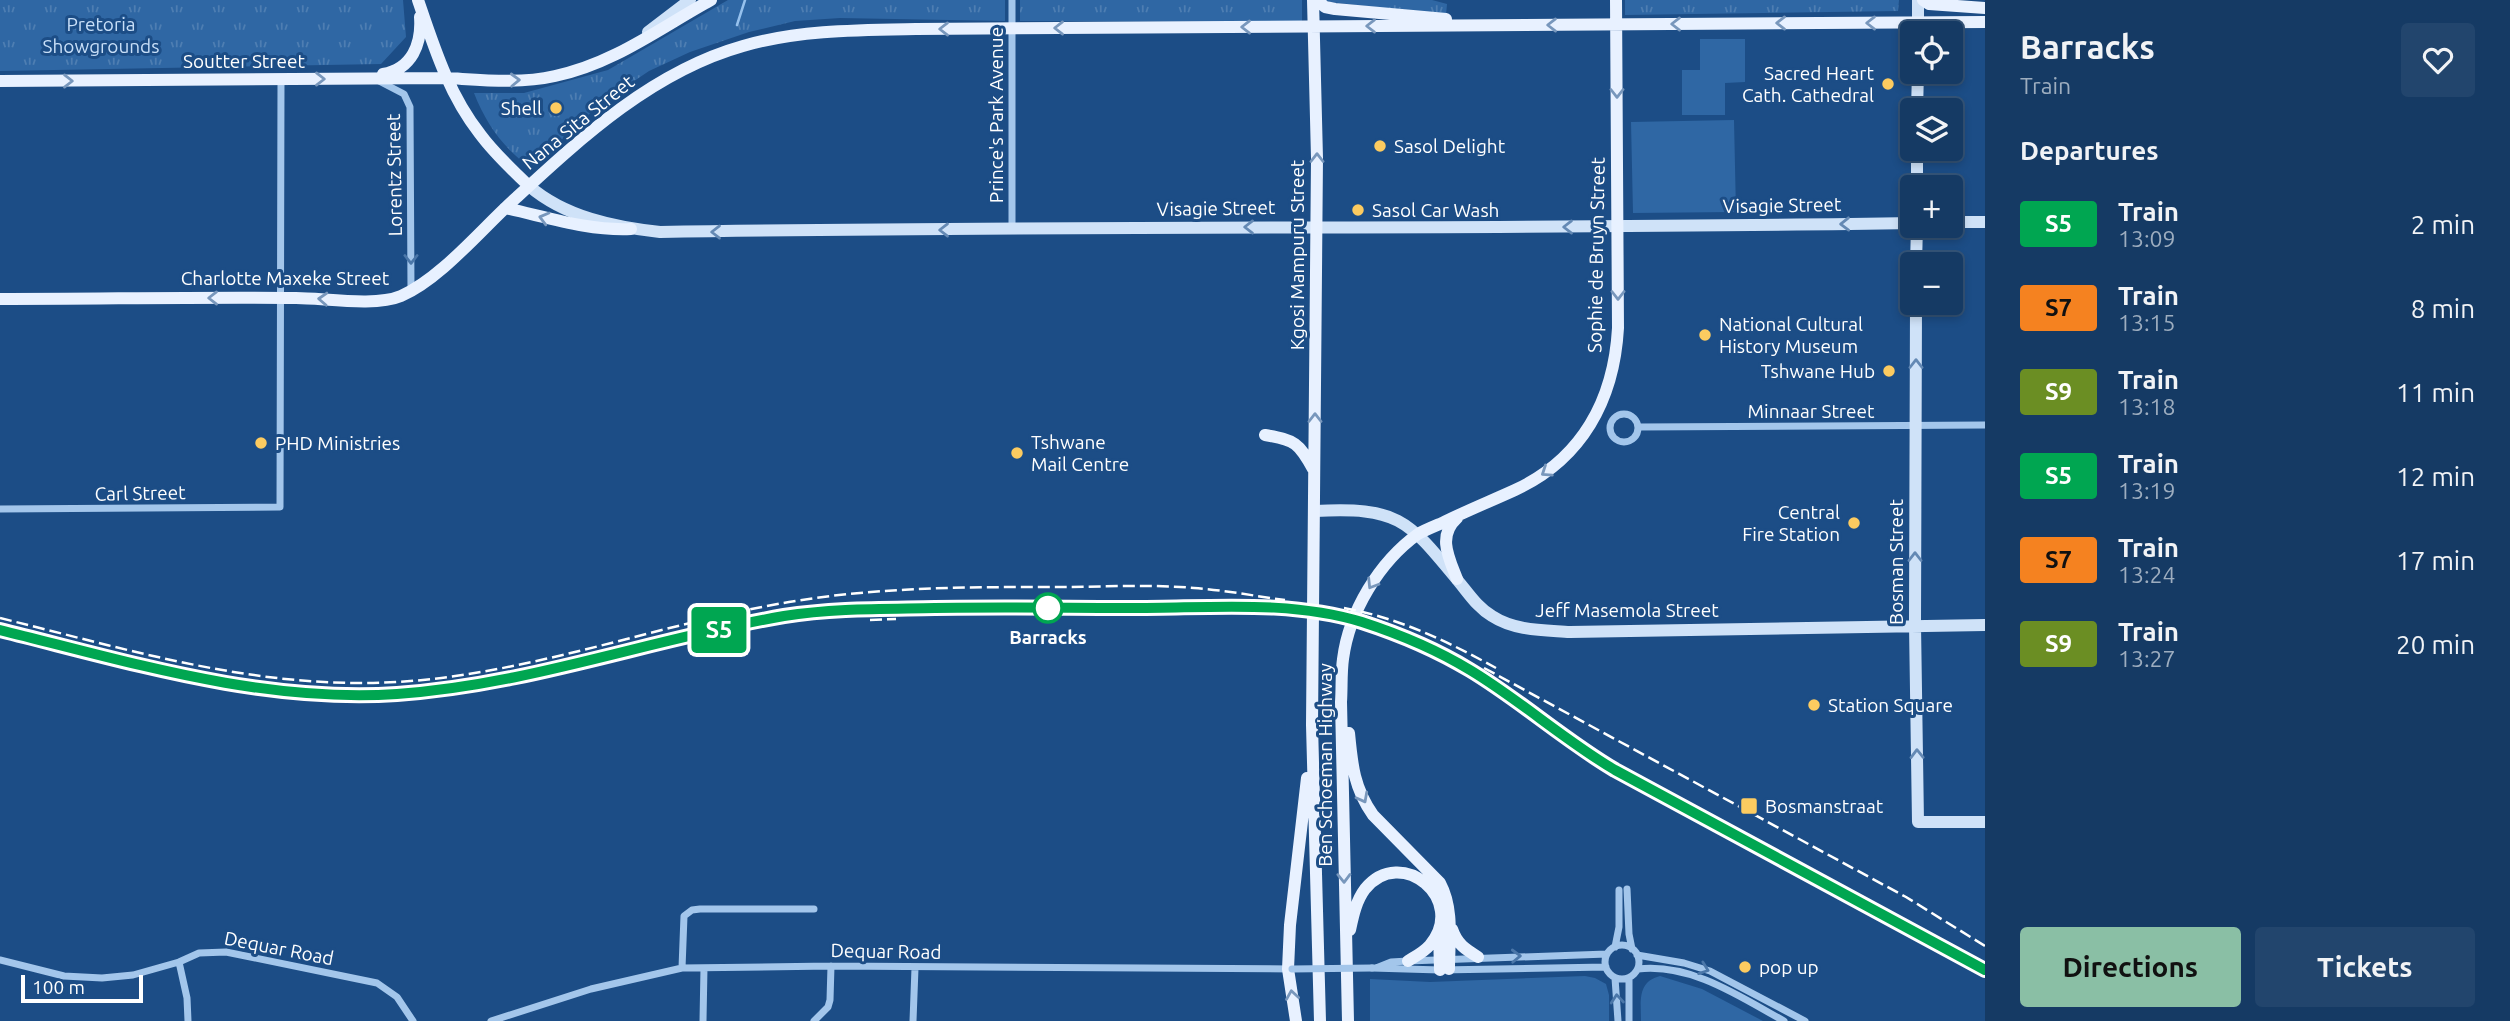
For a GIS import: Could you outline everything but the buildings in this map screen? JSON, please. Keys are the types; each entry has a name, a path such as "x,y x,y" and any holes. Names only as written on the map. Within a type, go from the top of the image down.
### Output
{"main road":[{"path":"418,0 447,78 464,111 480,135 528,187"},
{"path":"344,79 392,72 411,59 420,38 418,0"},
{"name":"Nana Sita Street","path":"447,78 521,80 576,71 623,52 711,0"},
{"path":"1315,0 1335,9 1424,16 1488,25"},
{"name":"Kgosi Mampuru Street","path":"1315,0 1315,511"},
{"name":"Sophie de Bruyn Street","path":"1419,534 1515,490 1549,470 1575,448 1592,423 1608,386 1617,346 1616,0"},
{"path":"1920,0 1929,4 1985,8"},
{"name":"Nana Sita Street","path":"1963,24 1985,22"},
{"name":"Nana Sita Street","path":"528,187 616,112 684,68 742,46 821,33 1012,28 1488,25 1900,28"},
{"name":"Soutter Street","path":"0,81 447,78"},
{"name":"Charlotte Maxeke Street","path":"0,299 387,299 401,296 411,290 468,245 528,187"},
{"path":"505,208 578,225 632,229"},
{"path":"1265,435 1289,440 1298,445 1315,472"},
{"name":"Ben Schoeman Highway","path":"1315,511 1313,739 1320,1021"},
{"path":"1457,579 1447,554 1446,538 1449,527 1465,511"},
{"name":"Ben Schoeman Highway","path":"1348,1021 1342,751 1343,659 1347,639 1374,579 1419,534"},
{"path":"1343,659 1356,785 1373,816 1440,883 1449,909 1444,964"},
{"path":"1296,1021 1290,969 1290,925 1313,739"},
{"path":"1346,962 1349,934 1363,891 1372,881 1387,874 1408,874 1426,883 1441,906 1439,932 1444,964"},
{"path":"1449,922 1456,941 1478,957"},
{"path":"1408,961 1424,950 1439,932"}],"street":[{"path":"623,52 690,0"},
{"name":"Prince's Park Avenue","path":"1012,0 1012,229"},
{"path":"1918,21 1920,0"},
{"name":"Lorentz Street","path":"376,79 404,94 410,107 411,290"},
{"path":"281,80 281,298"},
{"name":"Visagie Street","path":"528,187 580,216 632,229 660,232 1900,224"},
{"path":"1963,222 1985,222"},
{"name":"Carl Street","path":"0,509 280,507 281,298"},
{"name":"Bosman Street","path":"1916,315 1915,625 1918,822 1985,822"},
{"name":"Minnaar Street","path":"1638,427 1985,425"},
{"name":"Jeff Masemola Street","path":"1315,511 1382,513 1399,520 1419,534 1479,606 1492,617 1531,629 1570,632 1985,625"},
{"path":"1615,947 1623,890 1629,934 1638,969"},
{"path":"682,968 684,916 687,912 700,909 814,909"},
{"path":"1374,968 1444,964 1478,957 1607,954 1615,947 1625,945 1635,952 1684,962 1710,971 1805,1021"},
{"name":"Dequar Road","path":"0,960 40,971 87,978 125,976 179,962 200,953 226,952 377,983 397,997 413,1021"},
{"path":"1605,967 1607,954"},
{"path":"1374,968 1391,962 1408,961 1605,967 1615,978 1618,1021"},
{"path":"179,962 187,998 188,1021"},
{"path":"814,1021 828,1007 831,966"},
{"path":"1615,978 1629,978 1638,969 1662,967 1693,975 1784,1021"},
{"name":"Dequar Road","path":"491,1021 591,989 682,968 1374,968"},
{"path":"703,1021 704,968"},
{"path":"913,1021 915,968"},
{"path":"1629,978 1629,1021"}],"green space":[{"name":"Pretoria Showgrounds","path":"0,0 403,0 406,37 381,64 0,71"},
{"path":"728,0 1005,0 1005,21 840,18 795,21 749,32 690,52 649,71 600,104 531,168 512,153 497,135 474,93 524,93 608,70"},
{"path":"1020,0 1302,0 1302,22 1020,21"},
{"path":"1325,0 1432,0 1447,4 1446,15"},
{"path":"1625,0 1899,0 1898,11 1625,15"},
{"path":"1700,39 1745,39 1745,82 1725,83 1725,115 1682,115 1682,70 1700,70"},
{"path":"1734,120 1736,212 1633,213 1631,122"},
{"path":"1585,976 1606,984 1609,995 1609,1021 1370,1021 1370,979 1430,982"},
{"path":"1660,976 1702,989 1763,1021 1641,1021 1644,988 1647,983"}],"waterway":[{"path":"737,25 745,0"}],"railway":[{"path":"0,618 222,670 268,677 359,683 414,681 468,674 576,652 735,612 856,593 956,588 1160,586 1217,590 1285,600"},
{"path":"0,630 196,677 246,686 346,695 397,694 495,681 735,625 822,612 859,609 1222,606 1307,610 1362,622 1431,649 1488,682 1615,770 1985,970"},
{"path":"1344,608 1384,618 1422,632 1496,668"},
{"path":"870,620 896,619"},
{"path":"1484,668 1906,897 1985,946"}],"train":[{"name":"S5","path":"0,630 212,681 268,690 360,695 468,686 549,670 743,624 828,611 1221,607 1324,613 1374,626 1452,659 1615,770 1985,970"}],"place":[{"name":"Sacred Heart Cath. Cathedral","path":"1888,84"},
{"name":"Shell","path":"556,108"},
{"name":"Sasol Delight","path":"1380,146"},
{"name":"Sasol Car Wash","path":"1358,210"},
{"name":"National Cultural History Museum","path":"1705,335"},
{"name":"Tshwane Hub","path":"1889,371"},
{"name":"PHD Ministries","path":"261,443"},
{"name":"Tshwane Mail Centre","path":"1017,453"},
{"name":"Central Fire Station","path":"1854,523"},
{"name":"Barracks","path":"1048,608"},
{"name":"Station Square","path":"1814,705"},
{"name":"Bosmanstraat","path":"1749,806"},
{"name":"pop up","path":"1745,967"}]}
